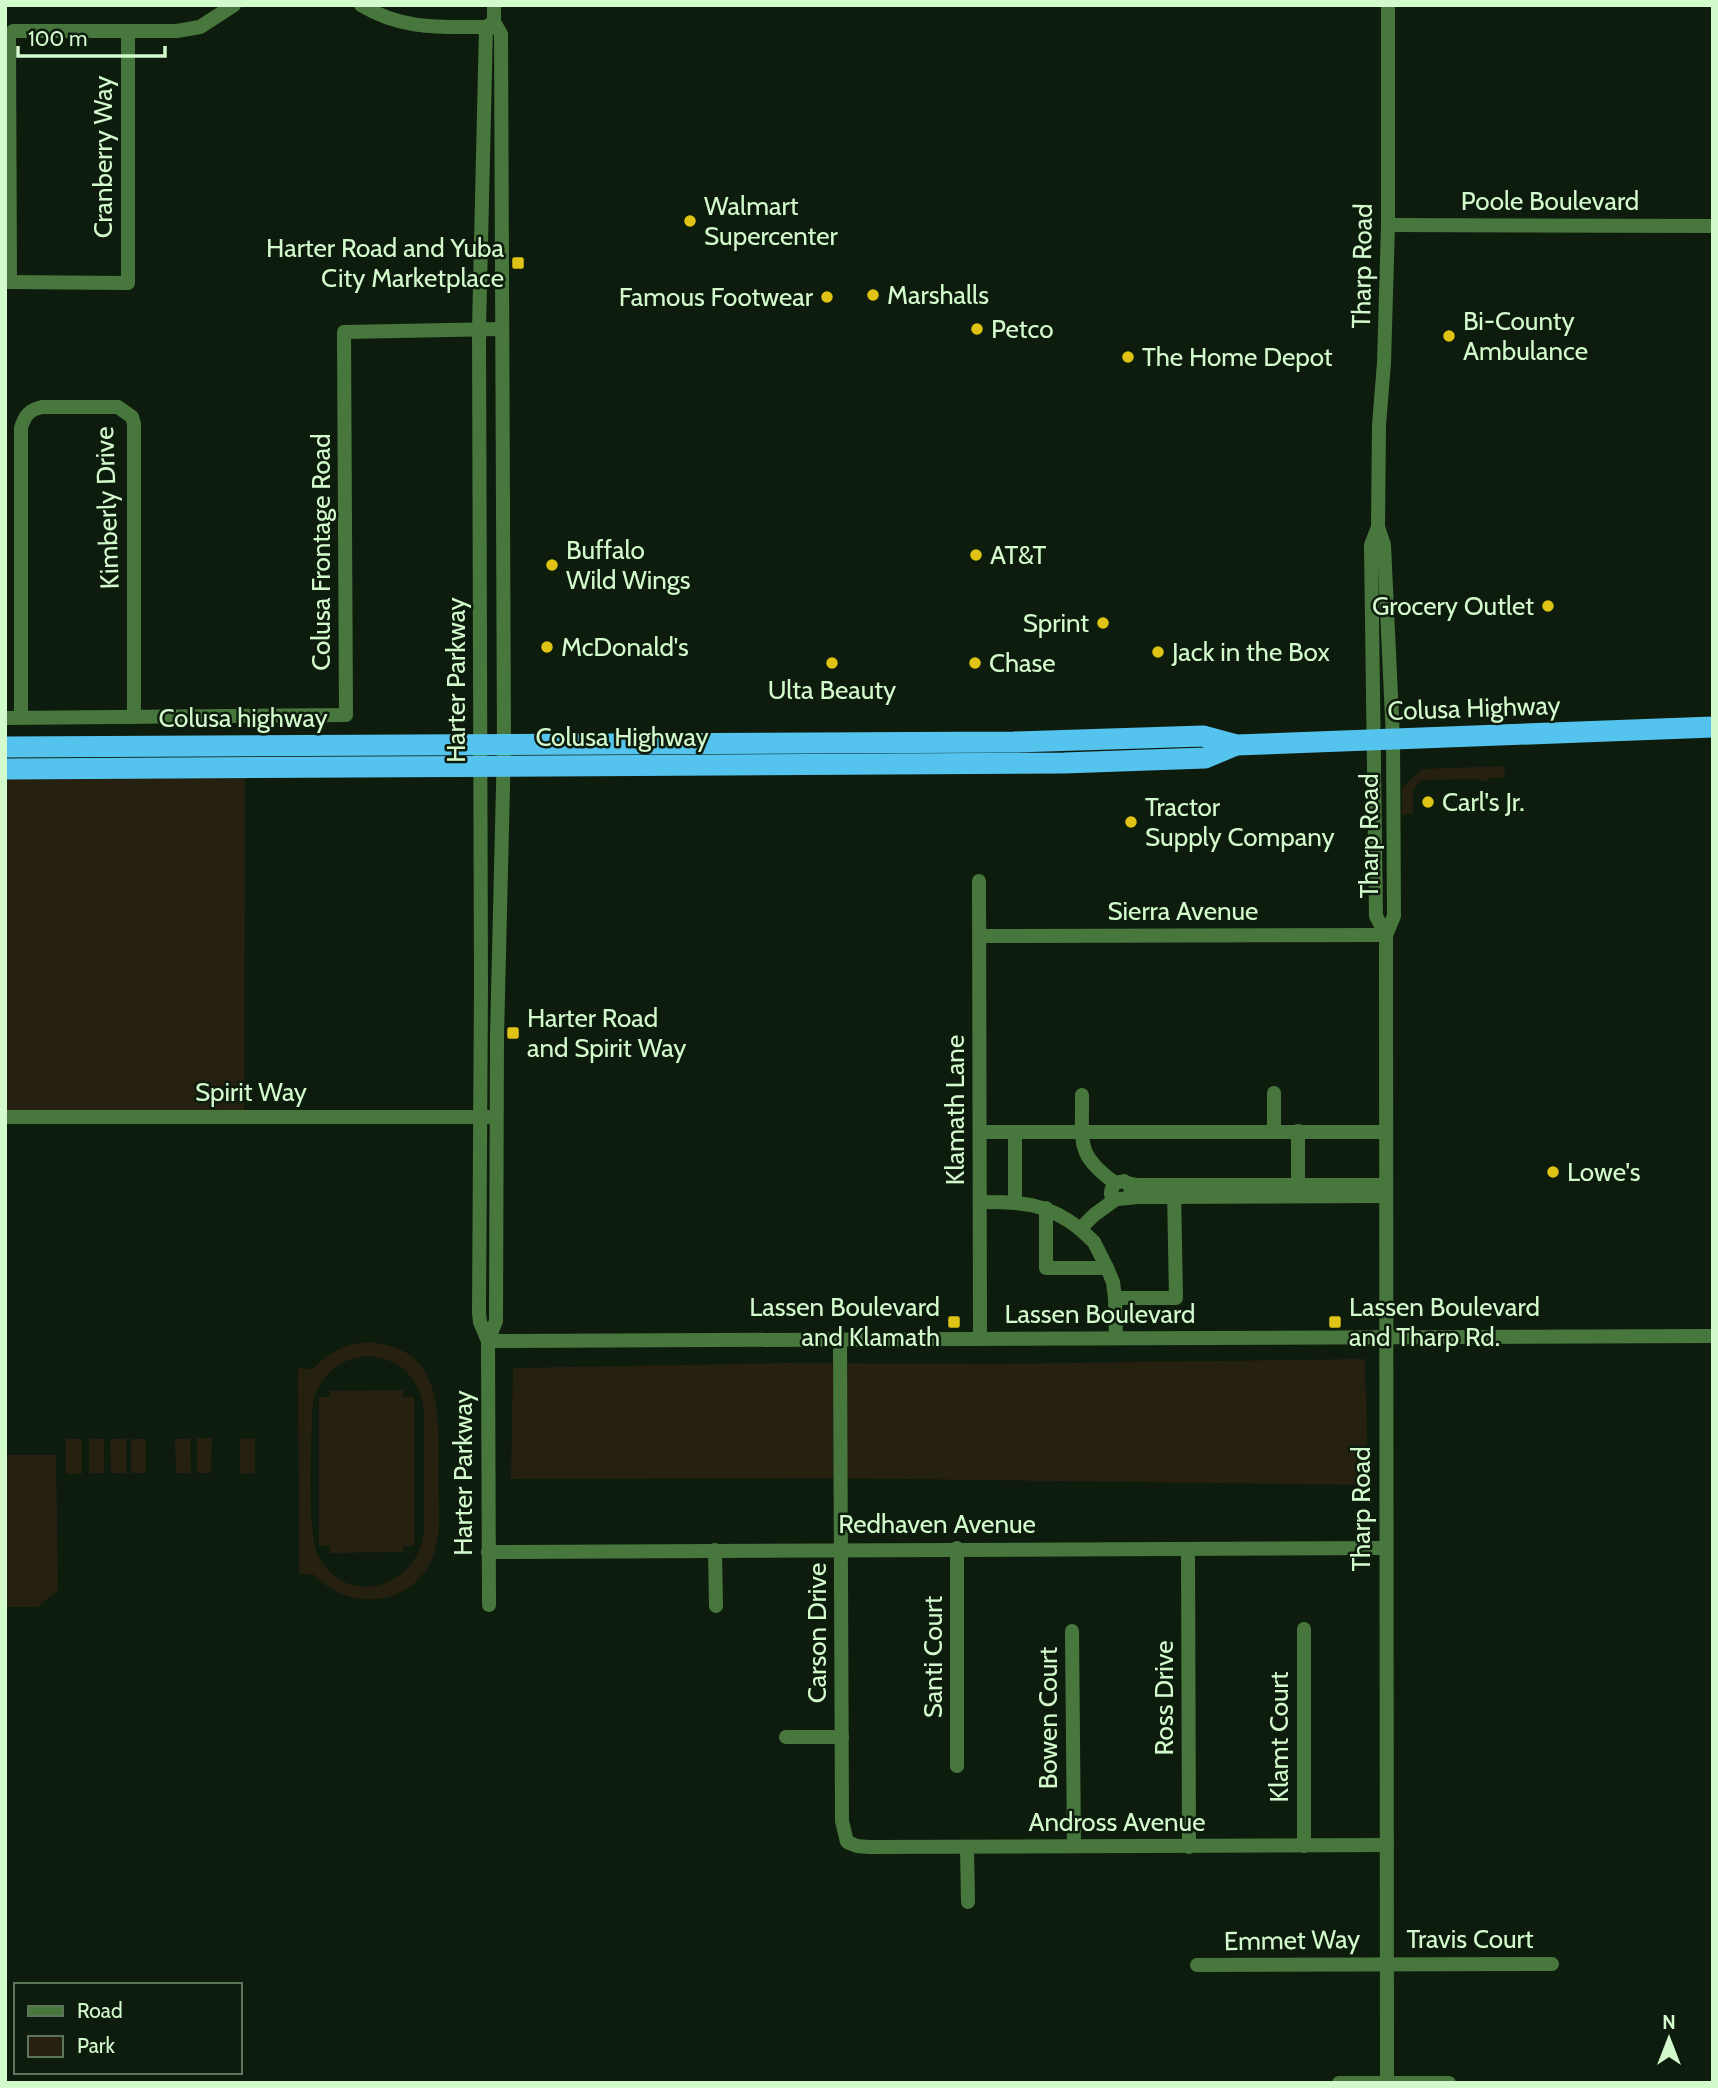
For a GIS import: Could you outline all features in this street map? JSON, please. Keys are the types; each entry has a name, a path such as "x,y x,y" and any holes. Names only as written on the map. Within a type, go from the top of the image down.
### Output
{"highway":[{"name":"Colusa Highway","path":"481,744 1001,742 1203,737 1237,745 1713,727"},
{"name":"Colusa highway","path":"5,747 481,744"},
{"name":"Colusa Highway","path":"5,769 1064,763 1205,758 1237,745"}],"street":[{"path":"8,282 9,36 13,31 177,31 200,27 234,5"},
{"path":"361,5 379,16 422,27 490,24"},
{"name":"Harter Parkway","path":"488,1341 479,1313 479,329 490,24 494,5"},
{"name":"Tharp Road","path":"1386,935 1376,916 1383,739 1384,545 1378,527 1388,225 1388,5"},
{"name":"Harter Parkway","path":"489,1605 488,1341 496,1321 496,1118 503,765 501,34 490,24"},
{"name":"Cranberry Way","path":"8,282 128,283 128,32"},
{"name":"Poole Boulevard","path":"1388,225 1713,226"},
{"name":"Colusa Frontage Road","path":"5,718 346,715 344,332 502,329"},
{"name":"Kimberly Drive","path":"21,717 21,428 24,417 41,407 118,407 132,417 134,424 134,717"},
{"name":"Tharp Road","path":"1378,527 1371,545 1394,916 1386,935 1387,2082"},
{"name":"Klamath Lane","path":"979,881 979,1338"},
{"name":"Sierra Avenue","path":"980,936 1386,935"},
{"path":"1274,1093 1274,1131"},
{"path":"1080,1229 1094,1215 1122,1199 1131,1189 1087,1158 1083,1149 1082,1094"},
{"name":"Spirit Way","path":"5,1118 496,1118"},
{"path":"1298,1131 1298,1191"},
{"path":"980,1132 1386,1132"},
{"path":"1015,1132 1015,1202"},
{"path":"1121,1183 1174,1191 1386,1191"},
{"path":"1122,1199 1174,1191"},
{"path":"1115,1298 1175,1298 1174,1191"},
{"path":"980,1202 1015,1202 1046,1208 1064,1216 1094,1242 1113,1282 1116,1338"},
{"path":"1046,1208 1046,1268 1107,1268"},
{"name":"Lassen Boulevard","path":"488,1341 1713,1336"},
{"name":"Carson Drive","path":"840,1339 842,1821 847,1842"},
{"name":"Santi Court","path":"957,1548 957,1766"},
{"name":"Redhaven Avenue","path":"488,1552 1386,1548"},
{"name":"Ross Drive","path":"1188,1549 1189,1847"},
{"path":"715,1550 716,1606"},
{"name":"Klamt Court","path":"1304,1629 1304,1846"},
{"name":"Bowen Court","path":"1072,1631 1074,1846"},
{"path":"786,1737 842,1737"},
{"name":"Andross Avenue","path":"847,1842 869,1847 968,1848 1387,1845"},
{"path":"968,1848 968,1902"},
{"name":"Travis Court","path":"1388,1963 1552,1964"},
{"name":"Emmet Way","path":"1197,1965 1388,1963"},
{"path":"1339,2083 1449,2083"}],"green space":[{"path":"1505,766 1504,778 1489,778 1488,782 1476,779 1421,780 1413,790 1413,814 1402,814 1402,788 1422,769"},
{"path":"245,776 244,1111 5,1110 5,777"},
{"path":"360,1343 394,1347 413,1358 425,1372 433,1390 437,1411 439,1522 434,1553 419,1578 406,1589 375,1599 342,1594 313,1574 299,1574 298,1368 313,1369 331,1354","holes":["357,1358 390,1361 407,1372 422,1400 424,1531 419,1551 409,1567 395,1578 379,1585 362,1587 345,1582 330,1572 314,1544 311,1508 312,1412 318,1390 337,1366"]},
{"path":"1365,1359 1368,1485 828,1478 511,1479 513,1368 785,1363 992,1364"},
{"path":"403,1390 403,1397 414,1397 414,1546 403,1546 403,1552 330,1553 330,1546 319,1546 319,1397 330,1397 330,1391"},
{"path":"197,1438 212,1438 211,1473 197,1473"},
{"path":"255,1438 255,1473 240,1474 240,1439"},
{"path":"66,1439 82,1439 82,1474 66,1474"},
{"path":"89,1439 104,1439 104,1473 89,1473"},
{"path":"110,1439 126,1439 126,1473 111,1473"},
{"path":"131,1439 146,1439 146,1473 131,1473"},
{"path":"175,1439 190,1439 191,1473 176,1473"},
{"path":"5,1455 56,1455 58,1590 37,1607 5,1607"}],"place":[{"name":"Walmart Supercenter","path":"690,221"},
{"name":"Harter Road and Yuba City Marketplace","path":"518,263"},
{"name":"Marshalls","path":"873,295"},
{"name":"Famous Footwear","path":"827,297"},
{"name":"Petco","path":"977,329"},
{"name":"Bi-County Ambulance","path":"1449,336"},
{"name":"The Home Depot","path":"1128,357"},
{"name":"AT&T","path":"976,555"},
{"name":"Buffalo Wild Wings","path":"552,565"},
{"name":"Grocery Outlet","path":"1548,606"},
{"name":"Sprint","path":"1103,623"},
{"name":"McDonald's","path":"547,647"},
{"name":"Jack in the Box","path":"1158,652"},
{"name":"Ulta Beauty","path":"832,663"},
{"name":"Chase","path":"975,663"},
{"name":"Carl's Jr.","path":"1428,802"},
{"name":"Tractor Supply Company","path":"1131,822"},
{"name":"Harter Road and Spirit Way","path":"513,1033"},
{"name":"Lowe's","path":"1553,1172"},
{"name":"Lassen Boulevard and Klamath","path":"954,1322"},
{"name":"Lassen Boulevard and Tharp Rd.","path":"1335,1322"}]}
